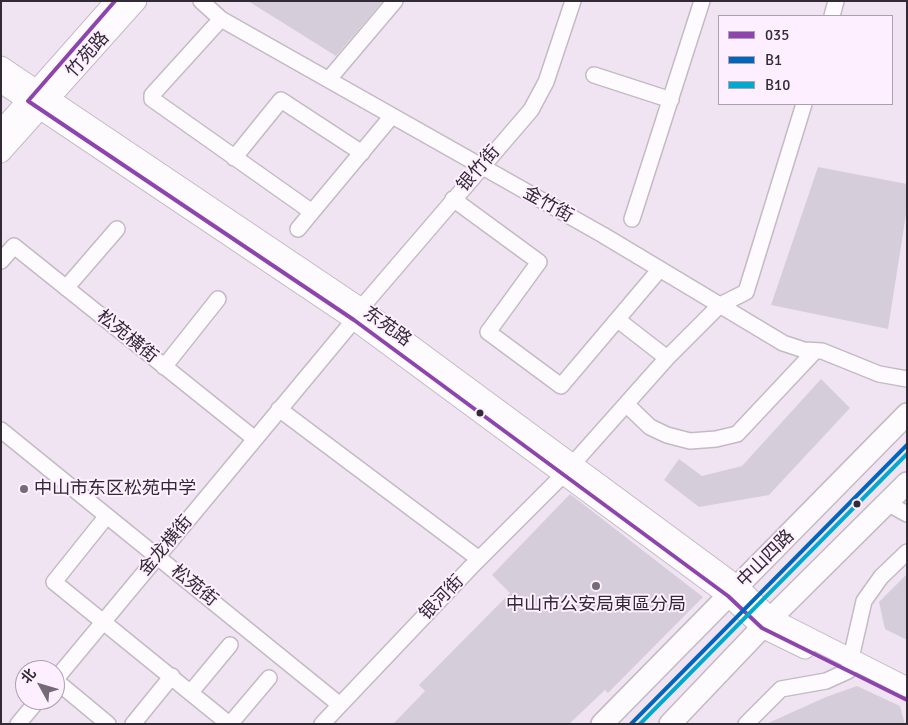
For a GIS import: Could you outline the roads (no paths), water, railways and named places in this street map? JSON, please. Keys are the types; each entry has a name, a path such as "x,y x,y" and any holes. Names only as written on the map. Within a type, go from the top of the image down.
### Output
{"main road":[{"name":"中山四路","path":"602,724 907,414"},
{"path":"679,722 766,623 907,483"}],"street":[{"name":"竹苑路","path":"38,100 115,1"},
{"name":"竹苑路","path":"38,100 137,1"},
{"name":"金竹街","path":"201,1 221,19 783,342 804,350 841,358 856,367 879,374 907,379"},
{"path":"329,80 394,1"},
{"name":"银竹街","path":"357,314 452,199 531,110 546,82 573,1"},
{"path":"632,219 702,1"},
{"path":"832,15 836,1"},
{"path":"221,19 152,95 155,103 312,212"},
{"name":"东苑路","path":"1,66 38,100 357,314 733,592 766,623 849,665"},
{"path":"594,75 671,100"},
{"name":"东苑路","path":"1,83 38,100"},
{"path":"1,130 38,100"},
{"path":"1,153 38,100"},
{"path":"234,158 281,100 362,153"},
{"name":"银河街","path":"322,724 479,560 569,470 667,358 720,305 746,292 804,105"},
{"path":"298,229 392,116"},
{"path":"452,199 539,262 488,332 561,386 660,270"},
{"path":"66,288 117,229"},
{"name":"松苑横街","path":"1,261 14,246 254,439"},
{"path":"164,367 218,299"},
{"name":"金龙横街","path":"65,668 357,314"},
{"path":"618,320 667,358"},
{"path":"626,404 650,427 667,435 690,441 716,439 737,434 814,351"},
{"path":"279,410 479,560"},
{"name":"松苑街","path":"1,430 340,705"},
{"path":"887,503 907,514"},
{"path":"106,517 54,582 229,724 269,678"},
{"path":"746,724 781,689 826,681 849,665 864,601 881,577 907,552"},
{"path":"191,692 230,646"},
{"path":"849,665 907,687"},
{"path":"849,665 907,700"},
{"path":"133,724 172,676"},
{"path":"65,688 108,724"},
{"path":"18,724 30,710"}],"place":[{"name":"中山市东区松苑中学","path":"24,489"},
{"name":"中山市公安局東區分局","path":"596,586"}]}
